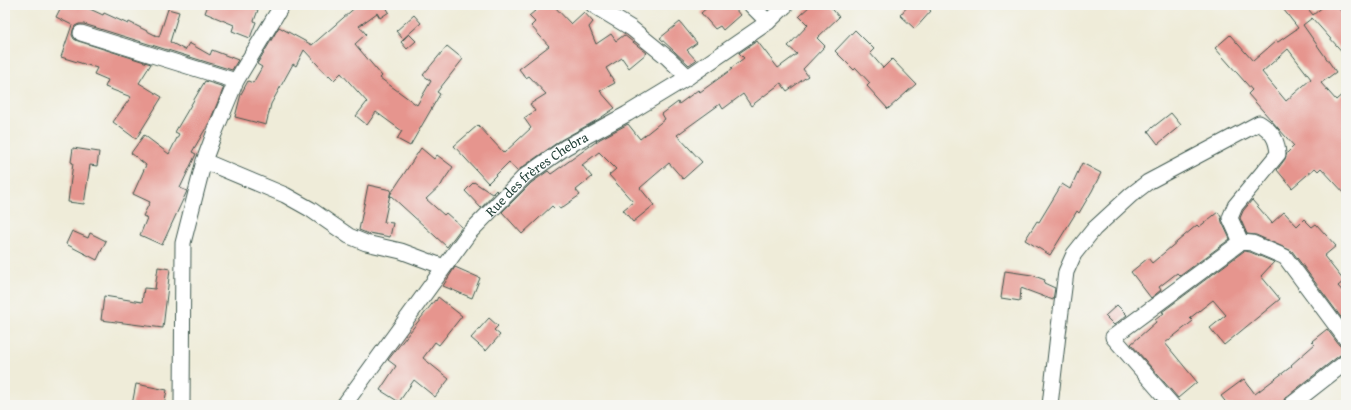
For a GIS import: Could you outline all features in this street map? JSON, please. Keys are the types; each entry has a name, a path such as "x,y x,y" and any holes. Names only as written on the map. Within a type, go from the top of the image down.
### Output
{"street":[{"path":"182,405 183,243 204,161 236,81 282,5"},
{"path":"593,5 631,28 668,58 688,77"},
{"path":"751,5 768,22"},
{"name":"Rue des frères Chebra","path":"344,405 469,233 525,176 566,147 627,114 688,77 768,22 786,5"},
{"path":"81,32 236,81"},
{"path":"1050,405 1066,272 1074,254 1094,229 1131,195 1148,182 1259,124 1268,129 1277,146 1278,154 1234,206 1230,218 1241,242"},
{"path":"204,161 285,195 349,236 401,251 444,267"},
{"path":"1172,405 1113,337 1241,242 1252,243 1285,257 1346,340"},
{"path":"1291,405 1346,362"}],"building":[{"path":"62,5 69,5 76,8 78,5 81,5 103,15 104,13 128,24 129,22 159,37 168,9 179,12 170,42 185,50 189,43 210,55 212,50 238,60 232,70 84,24 75,26 72,35 74,39 78,41 151,64 139,83 162,97 136,139 113,122 131,97 105,87 108,80 94,74 97,68 61,57 72,25 56,17"},
{"path":"208,5 245,5 258,10 254,21 256,22 250,38 232,31 234,25 205,13"},
{"path":"358,5 388,5 386,7 389,12 380,18 377,13 359,26 366,34 355,44 382,76 380,78 417,105 431,81 423,75 447,46 463,59 437,92 440,94 410,146 397,139 402,131 376,112 367,125 356,116 367,102 341,73 334,80 329,75 328,76 304,50 296,66 293,64 271,104 266,125 235,117 241,94 248,81 253,83 262,67 257,64 279,27 312,45"},
{"path":"542,5 553,5 571,24 584,12 593,22 589,27 596,44 611,34 616,41 624,35 647,53 629,68 622,58 606,68 615,83 600,91 615,108 599,119 561,140 517,171 509,162 488,183 454,146 478,125 504,153 531,128 524,118 535,111 530,104 546,94 529,76 526,78 519,69 549,46 531,26 535,22 529,16"},
{"path":"710,5 732,5 740,15 723,30 720,26 715,29 701,13"},
{"path":"811,5 829,5 839,17 817,38 825,46 803,69 808,76 787,91 781,83 751,106 743,94 723,109 720,104 677,135 702,162 683,179 669,163 640,188 654,205 633,222 623,210 633,202 609,175 616,169 599,152 582,165 592,177 576,190 580,195 560,209 558,206 555,209 552,206 522,234 502,212 531,183 548,171 551,174 600,139 628,124 640,139 665,119 662,114 698,90 700,92 732,69 731,68 744,58 739,53 757,41 778,68 797,54 788,46 808,25 799,16"},
{"path":"909,5 924,5 931,11 915,29 900,15"},
{"path":"1280,5 1305,5 1313,15 1325,5 1336,5 1346,17 1346,56 1312,18 1303,25 1336,72 1321,83 1336,100 1346,91 1346,195 1321,168 1318,171 1315,168 1292,188 1277,170 1285,159 1287,153 1294,146 1248,94 1252,90 1215,48 1230,35 1253,61 1276,41 1278,42 1298,28","holes":["1288,49 1311,79 1286,101 1262,72"]},
{"path":"414,15 421,23 403,39 396,31"},
{"path":"680,22 697,43 687,50 696,60 689,65 660,38"},
{"path":"855,30 874,49 870,53 883,68 892,59 916,84 888,109 867,86 870,83 856,68 854,70 835,51"},
{"path":"409,34 416,41 407,49 401,42"},
{"path":"205,81 224,87 210,121 192,152 196,154 180,188 187,191 162,245 140,235 147,218 143,216 150,202 133,194 146,165 131,153 144,135 169,154 179,134 175,132"},
{"path":"1171,113 1181,125 1158,144 1148,131"},
{"path":"73,148 99,152 97,166 90,165 84,204 68,202 73,163 71,162"},
{"path":"421,148 434,159 437,155 453,167 442,184 426,199 444,215 446,213 462,227 447,247 390,195"},
{"path":"1082,163 1101,173 1079,213 1077,211 1050,255 1025,240 1037,221 1039,222 1062,184 1070,189"},
{"path":"474,182 492,194 496,190 497,191 481,208 465,191"},
{"path":"368,185 391,190 384,222 393,223 390,237 369,234 359,230"},
{"path":"1252,200 1272,223 1284,212 1297,226 1304,219 1312,227 1316,224 1336,246 1324,256 1344,281 1338,286 1346,295 1346,324 1292,251 1256,235 1247,234 1240,218 1243,211"},
{"path":"1218,212 1230,239 1180,276 1177,273 1159,287 1161,290 1151,298 1131,272 1148,258 1152,263 1197,225 1199,227"},
{"path":"72,231 88,238 90,233 106,241 97,260 66,244"},
{"path":"1244,251 1274,262 1261,276 1280,299 1224,345 1210,328 1226,315 1213,300 1190,318 1193,321 1165,343 1197,382 1178,398 1131,344 1156,322 1155,320 1164,313 1162,312"},
{"path":"158,267 170,269 163,328 101,320 104,296 142,302 144,288 155,289"},
{"path":"455,267 480,278 472,298 443,286"},
{"path":"1005,271 1032,275 1045,280 1044,283 1055,288 1053,300 1021,288 1020,301 1001,298"},
{"path":"438,297 462,316 439,345 435,342 423,358 449,379 435,397 414,380 399,402 380,390 396,366 388,360"},
{"path":"1117,305 1127,315 1114,325 1105,316"},
{"path":"489,318 498,326 494,330 500,335 486,351 471,338"},
{"path":"1327,329 1339,345 1346,348 1346,353 1340,355 1285,398 1282,405 1228,405 1221,396 1244,379 1255,394 1292,366 1291,365 1315,344 1312,341"},
{"path":"136,384 167,390 164,405 132,405"}]}
